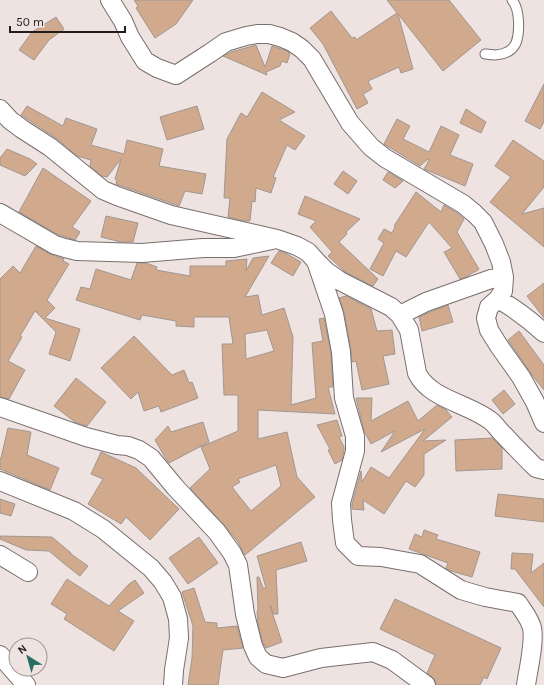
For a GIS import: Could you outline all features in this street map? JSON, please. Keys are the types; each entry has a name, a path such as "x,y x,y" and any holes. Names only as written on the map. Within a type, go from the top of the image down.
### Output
{"street":[{"path":"110,0 145,61 157,68 176,75 226,42 246,36 269,34 292,42 312,59 350,123 371,147 385,158 463,204 474,213 483,222 494,244 501,262 504,277 503,291 498,299 489,307 486,318 489,330 521,377 535,402 544,423"},
{"path":"0,109 10,120 50,147 103,190 171,215 277,239 297,246 308,252 327,272 340,281 390,307 400,315 409,330 416,374 424,385 437,394 491,421 536,468 544,470"},
{"path":"0,213 55,245 77,251 142,253 203,248 234,248 277,239"},
{"path":"316,261 334,314 341,352 344,398 355,436 355,451 341,503 345,543 358,556 381,557 420,564 460,590 485,597 518,603 532,630 532,645 526,685"},
{"path":"400,315 426,302 491,279 504,277"},
{"path":"498,299 524,316 544,333"},
{"path":"0,407 86,437 117,445 128,446 139,450 151,458 175,487 217,532 232,553 238,565 245,614 253,646 258,657 266,664 283,668 321,658 373,652 392,660 426,685"},
{"path":"0,481 74,511 104,529 151,568 172,597 178,619 179,638 173,685"},
{"path":"0,555 28,572"},
{"path":"0,655 26,685"}],"lane":[{"path":"485,54 498,55 508,52 515,45 518,30 518,12 512,0"}],"building":[{"path":"134,0 193,0 176,24 155,38 136,8 138,6"},
{"path":"387,0 449,0 481,40 443,71 398,14 413,69 401,73 399,67 368,81 372,89 363,94 368,103 357,109 323,44 310,28 331,11 352,38 355,37 356,40 397,13"},
{"path":"56,17 64,29 49,40 34,60 19,50 32,32"},
{"path":"256,45 265,67 272,46 287,51 290,54 287,63 282,61 280,66 266,72 267,75 223,56 231,52"},
{"path":"544,84 544,122 540,129 525,121"},
{"path":"262,92 295,112 279,120 305,136 295,150 287,145 273,177 276,178 271,193 256,188 255,202 252,201 250,221 244,221 228,217 230,198 224,198 227,139 241,113 247,117"},
{"path":"27,106 63,126 66,118 97,129 91,145 124,154 127,140 163,149 159,166 206,174 202,194 185,191 179,206 116,184 117,180 115,179 121,159 107,177 102,176 90,166 91,160 77,156 56,138 21,115"},
{"path":"197,106 204,129 167,140 160,117"},
{"path":"466,109 486,122 481,133 460,123"},
{"path":"397,119 410,126 403,139 429,152 441,126 459,135 450,155 473,164 465,186 424,169 429,160 428,159 420,166 384,144"},
{"path":"513,140 544,161 544,187 522,214 544,208 544,247 490,202 511,177 495,166"},
{"path":"7,149 30,159 37,164 25,176 0,165 0,158"},
{"path":"43,168 91,201 72,227 80,232 75,240 59,235 19,212"},
{"path":"343,171 357,181 348,194 334,184"},
{"path":"388,172 403,181 395,188 383,180"},
{"path":"416,192 441,212 444,205 464,219 457,232 479,269 460,279 444,252 452,248 429,222 406,257 396,251 383,276 370,269 384,243 378,239 384,229 392,233 395,227 394,226"},
{"path":"305,196 360,219 346,232 347,234 339,242 378,279 373,286 345,272 328,256 332,252 310,227 316,221 298,214"},
{"path":"106,216 138,223 133,242 121,242 101,237"},
{"path":"36,246 50,254 64,259 63,261 69,264 47,300 55,308 45,318 80,329 70,361 49,354 56,332 35,311 20,336 22,337 8,361 25,370 9,399 0,397 0,279 13,266 20,273"},
{"path":"279,251 301,262 293,276 271,263"},
{"path":"269,256 245,297 258,295 262,315 284,308 293,337 291,405 316,398 312,343 323,341 319,319 324,318 331,353 333,387 328,387 335,414 258,410 258,439 287,432 297,477 315,497 245,555 238,542 225,526 190,488 210,469 201,447 238,431 238,395 224,395 222,344 233,344 229,317 194,317 194,327 176,326 176,321 142,315 140,320 76,300 81,287 90,289 96,269 131,280 137,263 146,263 157,267 156,270 190,276 190,266 226,266 226,261 247,259 246,271 253,258","holes":["267,330 274,351 246,359 245,334","276,465 281,486 251,511 232,487 240,482 238,479"]},
{"path":"544,283 544,318 527,296"},
{"path":"346,296 371,309 377,331 392,330 395,354 383,356 389,384 362,390 356,361 352,362 344,312 339,298"},
{"path":"448,305 453,322 422,331 419,317"},
{"path":"519,331 544,365 544,390 508,340"},
{"path":"134,336 172,375 184,370 189,383 192,382 198,398 161,412 159,406 144,411 138,392 131,399 101,368"},
{"path":"76,378 106,402 87,426 75,422 54,406"},
{"path":"504,390 515,404 503,414 492,400"},
{"path":"356,398 372,398 371,421 408,401 418,421 437,405 446,410 452,417 423,441 446,440 424,454 424,475 415,487 406,481 384,514 363,500 364,510 352,509 361,471 362,482 371,467 389,478 425,429 381,452 395,431 371,444 364,431"},
{"path":"337,420 342,436 339,437 344,450 342,460 335,464 328,450 330,449 317,425"},
{"path":"203,422 209,442 169,463 155,440 168,426 171,432"},
{"path":"8,428 31,432 27,455 59,468 50,490 0,469 0,458"},
{"path":"492,438 502,448 502,469 456,471 455,440"},
{"path":"101,452 136,468 179,509 150,540 126,517 121,524 88,504 103,479 91,474"},
{"path":"498,494 544,499 544,522 495,516"},
{"path":"0,499 15,504 11,516 0,513"},
{"path":"424,530 438,535 436,539 480,552 472,577 451,571 446,568 448,563 409,549 415,534 422,537"},
{"path":"0,536 52,537 71,554 88,566 80,576 49,551 26,550 0,539"},
{"path":"199,537 218,563 188,584 169,558"},
{"path":"301,542 307,561 276,570 278,614 273,614 270,606 282,642 266,648 263,643 258,624 257,577 259,577 263,588 266,588 257,556"},
{"path":"512,553 533,554 531,573 544,563 544,607 515,569 511,569"},
{"path":"67,579 109,606 129,584 135,580 144,593 118,611 134,621 114,651 64,619 67,614 51,604"},
{"path":"194,588 205,622 217,623 217,628 237,626 243,648 223,650 218,685 188,685 192,658 193,626 182,592"},
{"path":"395,599 501,648 487,679 484,677 480,685 436,685 435,680 427,673 435,655 380,629"}]}
